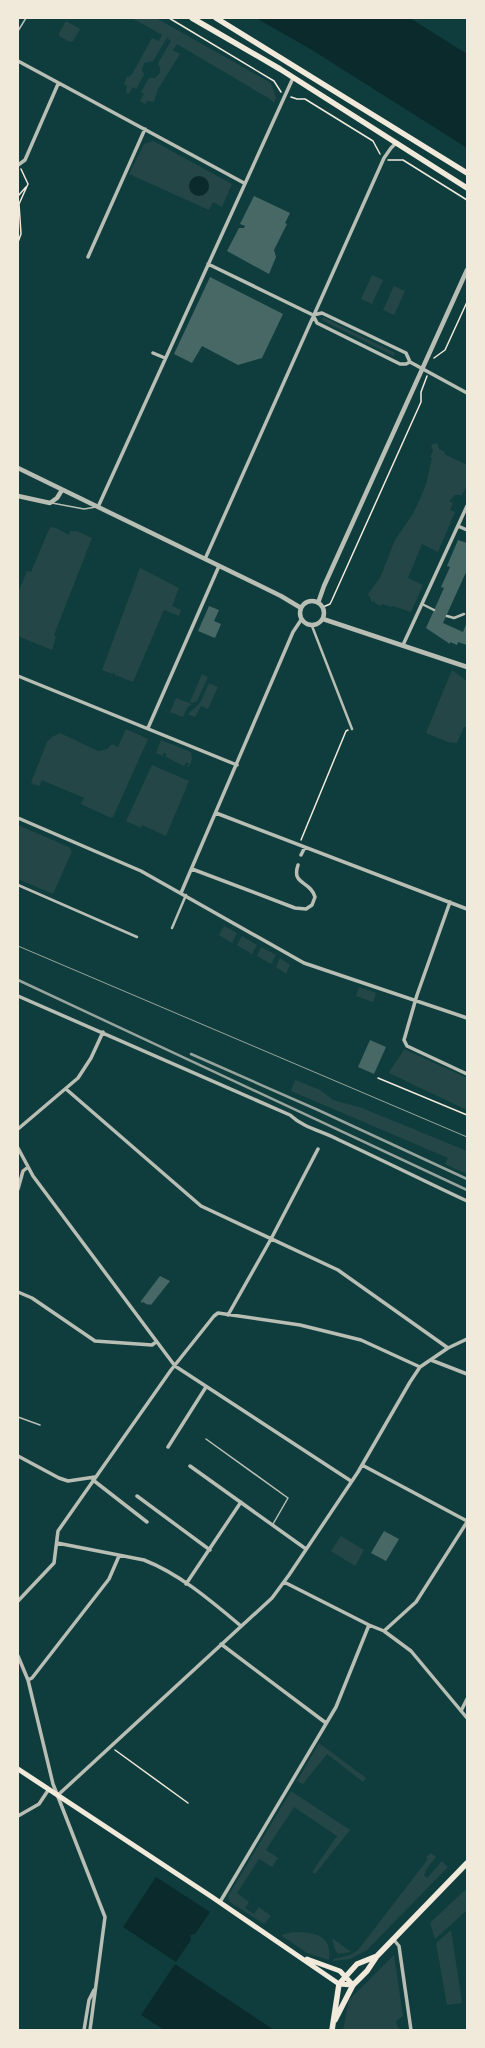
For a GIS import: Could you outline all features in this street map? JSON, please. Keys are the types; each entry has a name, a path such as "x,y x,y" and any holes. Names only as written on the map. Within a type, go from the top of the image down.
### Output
{"main road":[{"path":"192,18 293,78 467,188"},
{"path":"216,18 467,173"},
{"path":"293,78 297,68"},
{"path":"18,1769 220,1902 340,1984 353,1985"},
{"path":"332,2027 353,1985 367,1971 378,1956 467,1863"},
{"path":"332,2027 340,1984 357,1964 378,1956"},
{"path":"302,1958 340,1970 353,1985"}],"street":[{"path":"18,60 58,84 244,183"},
{"path":"98,507 164,358 293,78"},
{"path":"19,165 25,160 58,84"},
{"path":"88,257 145,129"},
{"path":"205,559 384,158 396,143"},
{"path":"208,264 313,315 317,323 400,364 410,362"},
{"path":"318,603 324,586 467,270"},
{"path":"313,315 322,312 406,353 410,362 467,393"},
{"path":"153,353 164,358"},
{"path":"18,468 288,599 301,608"},
{"path":"18,496 50,503 57,498 62,490"},
{"path":"403,645 467,506"},
{"path":"458,526 467,530"},
{"path":"148,728 219,566"},
{"path":"307,602 318,603 323,607 323,619 320,623 312,626 305,624 301,620 299,614 301,608 307,602"},
{"path":"422,604 434,610"},
{"path":"447,616 454,618 464,614"},
{"path":"323,619 467,667"},
{"path":"181,893 294,632 301,620"},
{"path":"312,626 352,729"},
{"path":"18,676 237,765"},
{"path":"216,813 467,909"},
{"path":"18,818 141,871 186,895 304,963 467,1018"},
{"path":"301,855 305,847"},
{"path":"192,868 295,908 306,908 312,905 315,897 311,890 297,878 296,871 298,865"},
{"path":"18,885 137,937"},
{"path":"172,928 186,895"},
{"path":"450,902 404,1038 405,1044 467,1074"},
{"path":"18,996 290,1115 298,1122 309,1128 336,1138 467,1201"},
{"path":"18,1129 66,1090 84,1070 103,1032"},
{"path":"66,1090 201,1206 338,1270 448,1348"},
{"path":"18,1148 28,1167 175,1366 351,1481"},
{"path":"228,1314 271,1238 318,1149"},
{"path":"18,1189 23,1171 28,1167"},
{"path":"18,1292 32,1298 95,1341 152,1344 156,1342"},
{"path":"18,1601 54,1563 58,1530 175,1366 214,1316 218,1313 300,1325 361,1340 420,1367"},
{"path":"58,1795 272,1598 362,1465 420,1367 448,1348 467,1339"},
{"path":"431,1360 467,1374"},
{"path":"168,1447 206,1387"},
{"path":"18,1456 59,1478 68,1481 94,1478 147,1522"},
{"path":"362,1465 467,1521 416,1602 384,1631"},
{"path":"190,1466 306,1549"},
{"path":"137,1496 210,1550"},
{"path":"186,1584 241,1502"},
{"path":"57,1543 144,1560 157,1565 206,1597 241,1626"},
{"path":"28,1680 32,1678 109,1579 119,1556"},
{"path":"284,1582 369,1625 384,1631 411,1651 467,1718"},
{"path":"220,1902 336,1707 369,1625"},
{"path":"222,1644 326,1723"},
{"path":"18,1656 28,1680 53,1784 105,1917 94,1990 90,2030"},
{"path":"461,1711 467,1699"},
{"path":"18,1816 39,1804 49,1789"},
{"path":"394,1940 398,1946 411,2030"},
{"path":"84,2030 89,2000 94,1990"}],"lane":[{"path":"18,31 26,18"},
{"path":"50,503 84,509 98,507"},
{"path":"18,1417 40,1425"},
{"path":"206,1439 288,1498 272,1525"}],"path":[{"path":"169,18 274,81 281,92"},
{"path":"289,96 297,99 304,98 373,141 382,156"},
{"path":"388,160 403,160 467,200"},
{"path":"18,242 21,234 19,204 28,184 19,165"},
{"path":"18,196 28,184"},
{"path":"434,357 445,350 467,302"},
{"path":"323,607 330,604 421,402 422,392 428,374"},
{"path":"299,844 346,731 352,729"},
{"path":"378,1078 467,1115"},
{"path":"110,1747 188,1803"}],"shaded area":[{"path":"132,18 156,18 271,83 276,98 274,103 270,99 177,44 173,50 180,54 158,89 154,102 147,101 145,104 140,101 144,94 141,92 149,78 155,78 160,73 158,63 171,41 167,38 153,61 144,63 142,70 144,75 136,89 133,87 129,94 126,93 127,86 124,84 127,76 129,77 132,74 152,38 159,41 162,35"},
{"path":"256,18 410,18 467,54 467,148 312,50"},
{"path":"66,21 80,29 73,41 70,42 59,36 59,33"},
{"path":"153,141 232,184 222,207 213,202 209,210 129,174 144,144"},
{"path":"199,176 206,179 209,186 206,193 199,196 192,193 189,186 192,179"},
{"path":"372,275 383,280 372,304 361,299"},
{"path":"394,286 405,291 394,315 383,310"},
{"path":"323,317 395,353 394,356 322,320"},
{"path":"437,443 439,449 445,452 444,454 467,465 467,485 462,495 455,495 449,501 453,503 450,510 455,512 438,552 422,544 408,578 423,585 411,612 393,606 382,604 381,606 375,603 375,601 372,602 368,594 380,578 395,540 414,512 426,485 432,458 430,457 433,451 431,445"},
{"path":"50,527 56,528 69,535 70,531 77,531 92,538 54,635 56,637 52,650 18,636 18,593 27,571 31,572"},
{"path":"140,568 179,588 172,606 181,610 179,616 164,610 133,682 115,675 114,672 113,674 102,670"},
{"path":"452,670 467,681 467,725 464,727 457,743 448,742 426,733"},
{"path":"202,674 208,677 197,701 192,703 190,702"},
{"path":"209,683 218,687 208,709 201,706 195,717 188,714 200,703"},
{"path":"176,698 192,704 187,708 183,717 170,712"},
{"path":"126,729 148,739 113,817 111,818 81,804 84,798 42,780 39,786 31,783 47,742 52,737 60,733 98,751 107,749 112,744 118,747"},
{"path":"161,740 191,752 192,759 189,767 187,766 189,764 187,762 184,766 166,757 166,753 163,753 163,756 156,753"},
{"path":"152,765 189,781 166,836 142,825 141,828 126,821"},
{"path":"18,825 71,848 70,850 72,851 53,894 18,879"},
{"path":"224,926 237,933 232,943 219,935"},
{"path":"242,936 257,945 252,954 237,945"},
{"path":"261,947 276,955 271,964 257,956"},
{"path":"280,958 290,965 286,974 276,967"},
{"path":"359,987 376,993 373,1002 356,996"},
{"path":"404,1049 467,1078 467,1110 389,1073"},
{"path":"295,1080 320,1090 333,1100 362,1108 467,1151 467,1174 445,1164 448,1158 291,1091"},
{"path":"341,1536 364,1550 355,1566 331,1551"},
{"path":"319,1743 366,1778 363,1782 327,1754 303,1784 297,1781"},
{"path":"291,1791 350,1830 315,1874 312,1872 337,1836 294,1807 266,1850 278,1858 272,1867 259,1859 237,1893 249,1902 245,1908 254,1914 259,1907 271,1916 264,1924 230,1902 228,1896"},
{"path":"431,1853 436,1857 425,1871 426,1872 424,1875 427,1878 442,1861 448,1867 367,1950 350,1959 333,1961 334,1959 350,1955 358,1950 428,1859 426,1857"},
{"path":"156,1877 210,1912 195,1934 190,1935 191,1940 176,1962 123,1927"},
{"path":"467,1888 467,1910 435,1939 430,1923"},
{"path":"451,1930 462,2003 447,2005 436,1943"},
{"path":"293,1932 308,1933 320,1936 328,1944 329,1960 307,1953 281,1935"},
{"path":"332,1938 351,1952 338,1954 335,1950"},
{"path":"394,1955 403,2016 396,2021 398,2028 403,2030 343,2030 349,2000"},
{"path":"175,1964 274,2030 164,2030 141,2015"}],"building":[{"path":"254,196 290,213 285,223 287,224 274,250 276,257 269,274 227,251 239,228 244,228 245,226 240,224"},
{"path":"210,277 283,314 262,358 238,365 202,346 192,363 174,354"},
{"path":"458,540 467,543 467,570 443,623 463,632 467,622 467,645 458,642 457,645 450,642 450,644 426,628 444,588 441,587 450,567 447,566"},
{"path":"209,606 219,610 214,621 221,624 215,638 198,631"},
{"path":"370,1040 386,1047 374,1074 358,1067"},
{"path":"160,1276 170,1281 151,1305 143,1302 141,1303 141,1301"},
{"path":"384,1531 399,1539 386,1561 371,1553"}],"tram line":[{"path":"18,946 467,1137"}],"railway":[{"path":"18,980 467,1190"},
{"path":"191,1054 318,1110 467,1179"}]}
